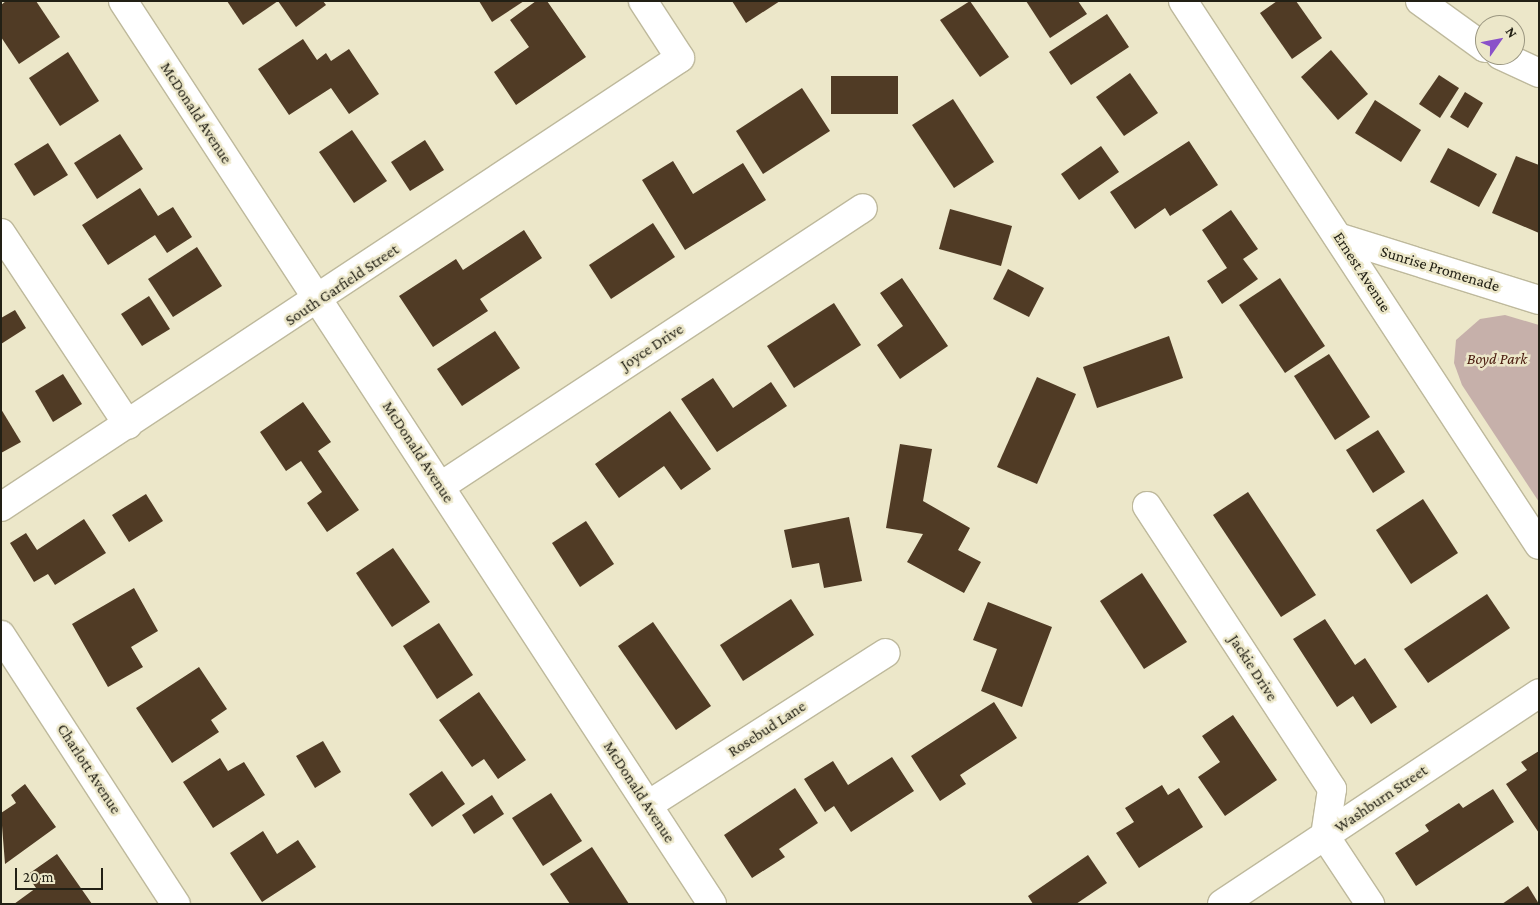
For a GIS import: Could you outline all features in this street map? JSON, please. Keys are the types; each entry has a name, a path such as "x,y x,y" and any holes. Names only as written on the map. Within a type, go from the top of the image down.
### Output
{"street":[{"name":"McDonald Avenue","path":"123,1 712,904"},
{"name":"South Garfield Street","path":"1,507 319,301 680,58 643,1"},
{"name":"Ernest Avenue","path":"1183,1 1341,238 1539,545"},
{"path":"1420,1 1475,41"},
{"path":"1522,65 1539,73"},
{"name":"Joyce Drive","path":"441,486 863,208"},
{"path":"1,233 128,424"},
{"name":"Sunrise Promenade","path":"1341,238 1539,300"},
{"name":"Jackie Drive","path":"1147,506 1332,789 1325,836"},
{"name":"Charlott Avenue","path":"1,635 176,904"},
{"name":"Rosebud Lane","path":"648,805 886,653"},
{"name":"Washburn Street","path":"1222,904 1539,693"},
{"path":"1325,836 1370,904"}],"green space":[{"name":"Boyd Park","path":"1505,315 1539,325 1539,502 1462,385 1454,363 1456,340 1480,319"}],"building":[{"path":"6,1 36,1 60,37 19,64 1,37 1,5"},
{"path":"227,1 278,1 243,25"},
{"path":"278,1 323,1 326,5 296,27"},
{"path":"479,1 524,1 492,22"},
{"path":"536,1 547,1 586,57 516,105 494,72 529,47 510,20"},
{"path":"732,1 780,1 746,23"},
{"path":"970,1 1009,57 980,77 940,20"},
{"path":"1026,1 1078,1 1087,14 1050,38"},
{"path":"1277,1 1296,1 1322,38 1292,59 1260,13"},
{"path":"1107,14 1129,47 1071,85 1049,52"},
{"path":"303,39 317,60 326,53 331,61 349,49 379,94 349,114 331,88 289,115 258,69"},
{"path":"1331,50 1368,94 1338,120 1301,77"},
{"path":"68,52 99,101 60,126 29,78"},
{"path":"1130,73 1158,113 1124,136 1096,97"},
{"path":"1439,75 1459,88 1440,118 1419,104"},
{"path":"831,76 898,76 898,114 831,114"},
{"path":"802,88 830,131 763,174 736,131"},
{"path":"1465,92 1483,103 1468,128 1450,117"},
{"path":"953,99 994,162 954,188 912,125"},
{"path":"1375,100 1421,130 1401,162 1355,133"},
{"path":"352,130 387,181 354,203 319,152"},
{"path":"120,134 143,169 97,199 74,163"},
{"path":"425,140 444,170 410,191 391,162"},
{"path":"1189,141 1218,185 1170,216 1165,208 1135,229 1110,192"},
{"path":"48,143 68,175 34,196 14,164"},
{"path":"1101,146 1119,172 1079,200 1061,174"},
{"path":"1448,148 1497,174 1479,207 1430,182"},
{"path":"1516,156 1539,165 1539,233 1492,213"},
{"path":"673,161 693,194 743,163 766,200 685,250 642,180"},
{"path":"140,188 158,216 173,207 192,237 167,253 155,235 108,265 82,225"},
{"path":"950,209 1012,226 1001,266 939,249"},
{"path":"1231,210 1258,249 1243,259 1258,279 1222,304 1207,281 1227,268 1202,230"},
{"path":"653,223 675,257 611,299 589,265"},
{"path":"524,230 542,258 480,299 488,311 433,347 399,296 456,259 463,270"},
{"path":"197,247 222,286 173,317 148,279"},
{"path":"1008,269 1044,288 1029,317 993,299"},
{"path":"902,278 948,346 900,379 877,345 903,326 880,293"},
{"path":"1280,278 1325,346 1285,373 1239,305"},
{"path":"149,296 170,329 142,346 121,314"},
{"path":"834,303 861,345 794,388 767,346"},
{"path":"15,310 26,328 1,344 1,318"},
{"path":"495,331 520,368 462,406 437,369"},
{"path":"1169,336 1183,378 1097,408 1083,367"},
{"path":"1329,354 1370,417 1335,440 1294,376"},
{"path":"63,374 82,404 53,422 35,391"},
{"path":"1037,377 1076,394 1037,484 997,467"},
{"path":"713,378 733,408 771,382 787,406 717,452 681,399"},
{"path":"303,402 331,442 318,451 359,510 327,532 307,503 322,492 301,461 286,471 260,432"},
{"path":"1,409 21,442 1,453"},
{"path":"670,411 711,469 681,490 664,466 619,498 595,464"},
{"path":"1378,430 1405,472 1373,493 1346,450"},
{"path":"900,444 932,449 923,501 970,528 958,550 981,562 964,593 907,562 923,534 886,528"},
{"path":"1248,492 1316,595 1281,617 1213,515"},
{"path":"146,494 163,521 129,542 112,515"},
{"path":"1423,499 1458,553 1411,584 1376,530"},
{"path":"849,517 862,581 824,588 819,563 792,568 784,530"},
{"path":"84,519 106,553 55,585 48,574 34,582 10,543 26,533 37,550"},
{"path":"586,521 614,564 580,587 552,543"},
{"path":"393,548 430,602 392,627 356,573"},
{"path":"1142,573 1187,642 1144,669 1100,601"},
{"path":"134,588 158,631 131,647 143,667 108,687 72,624"},
{"path":"1487,594 1510,628 1428,683 1404,649"},
{"path":"791,599 814,635 743,681 720,645"},
{"path":"988,602 1052,627 1022,707 981,691 997,649 973,640"},
{"path":"1325,619 1355,665 1365,658 1397,707 1371,724 1353,696 1337,707 1293,639"},
{"path":"653,622 711,706 676,730 618,646"},
{"path":"439,623 473,675 437,699 403,646"},
{"path":"199,667 227,709 211,720 219,732 172,763 136,708"},
{"path":"479,692 526,760 498,779 484,759 472,767 439,720"},
{"path":"994,702 1017,738 960,775 966,784 940,801 911,756"},
{"path":"1233,715 1277,780 1225,816 1198,777 1220,762 1202,736"},
{"path":"323,741 341,772 315,788 296,756"},
{"path":"1539,751 1539,833 1506,784 1527,770 1521,762"},
{"path":"892,757 914,791 851,832 834,806 825,812 804,779 833,761 848,785"},
{"path":"220,758 228,771 244,762 265,795 213,828 183,782"},
{"path":"442,771 465,804 432,827 409,794"},
{"path":"25,784 56,827 5,864 1,813 16,803 11,795"},
{"path":"1162,785 1168,795 1179,788 1203,827 1139,868 1116,833 1134,822 1125,808"},
{"path":"795,788 818,823 779,849 785,857 752,878 724,835"},
{"path":"1493,789 1514,822 1416,886 1395,853 1429,831 1425,825 1459,803 1463,808"},
{"path":"551,793 582,841 543,866 512,818"},
{"path":"492,795 504,814 474,834 462,815"},
{"path":"263,831 277,854 298,840 316,867 262,902 230,853"},
{"path":"592,847 629,904 570,904 550,874"},
{"path":"57,854 92,904 14,904 36,888 27,875"},
{"path":"1088,855 1107,883 1076,904 1033,904 1028,896"},
{"path":"1528,886 1539,904 1502,904"}]}
